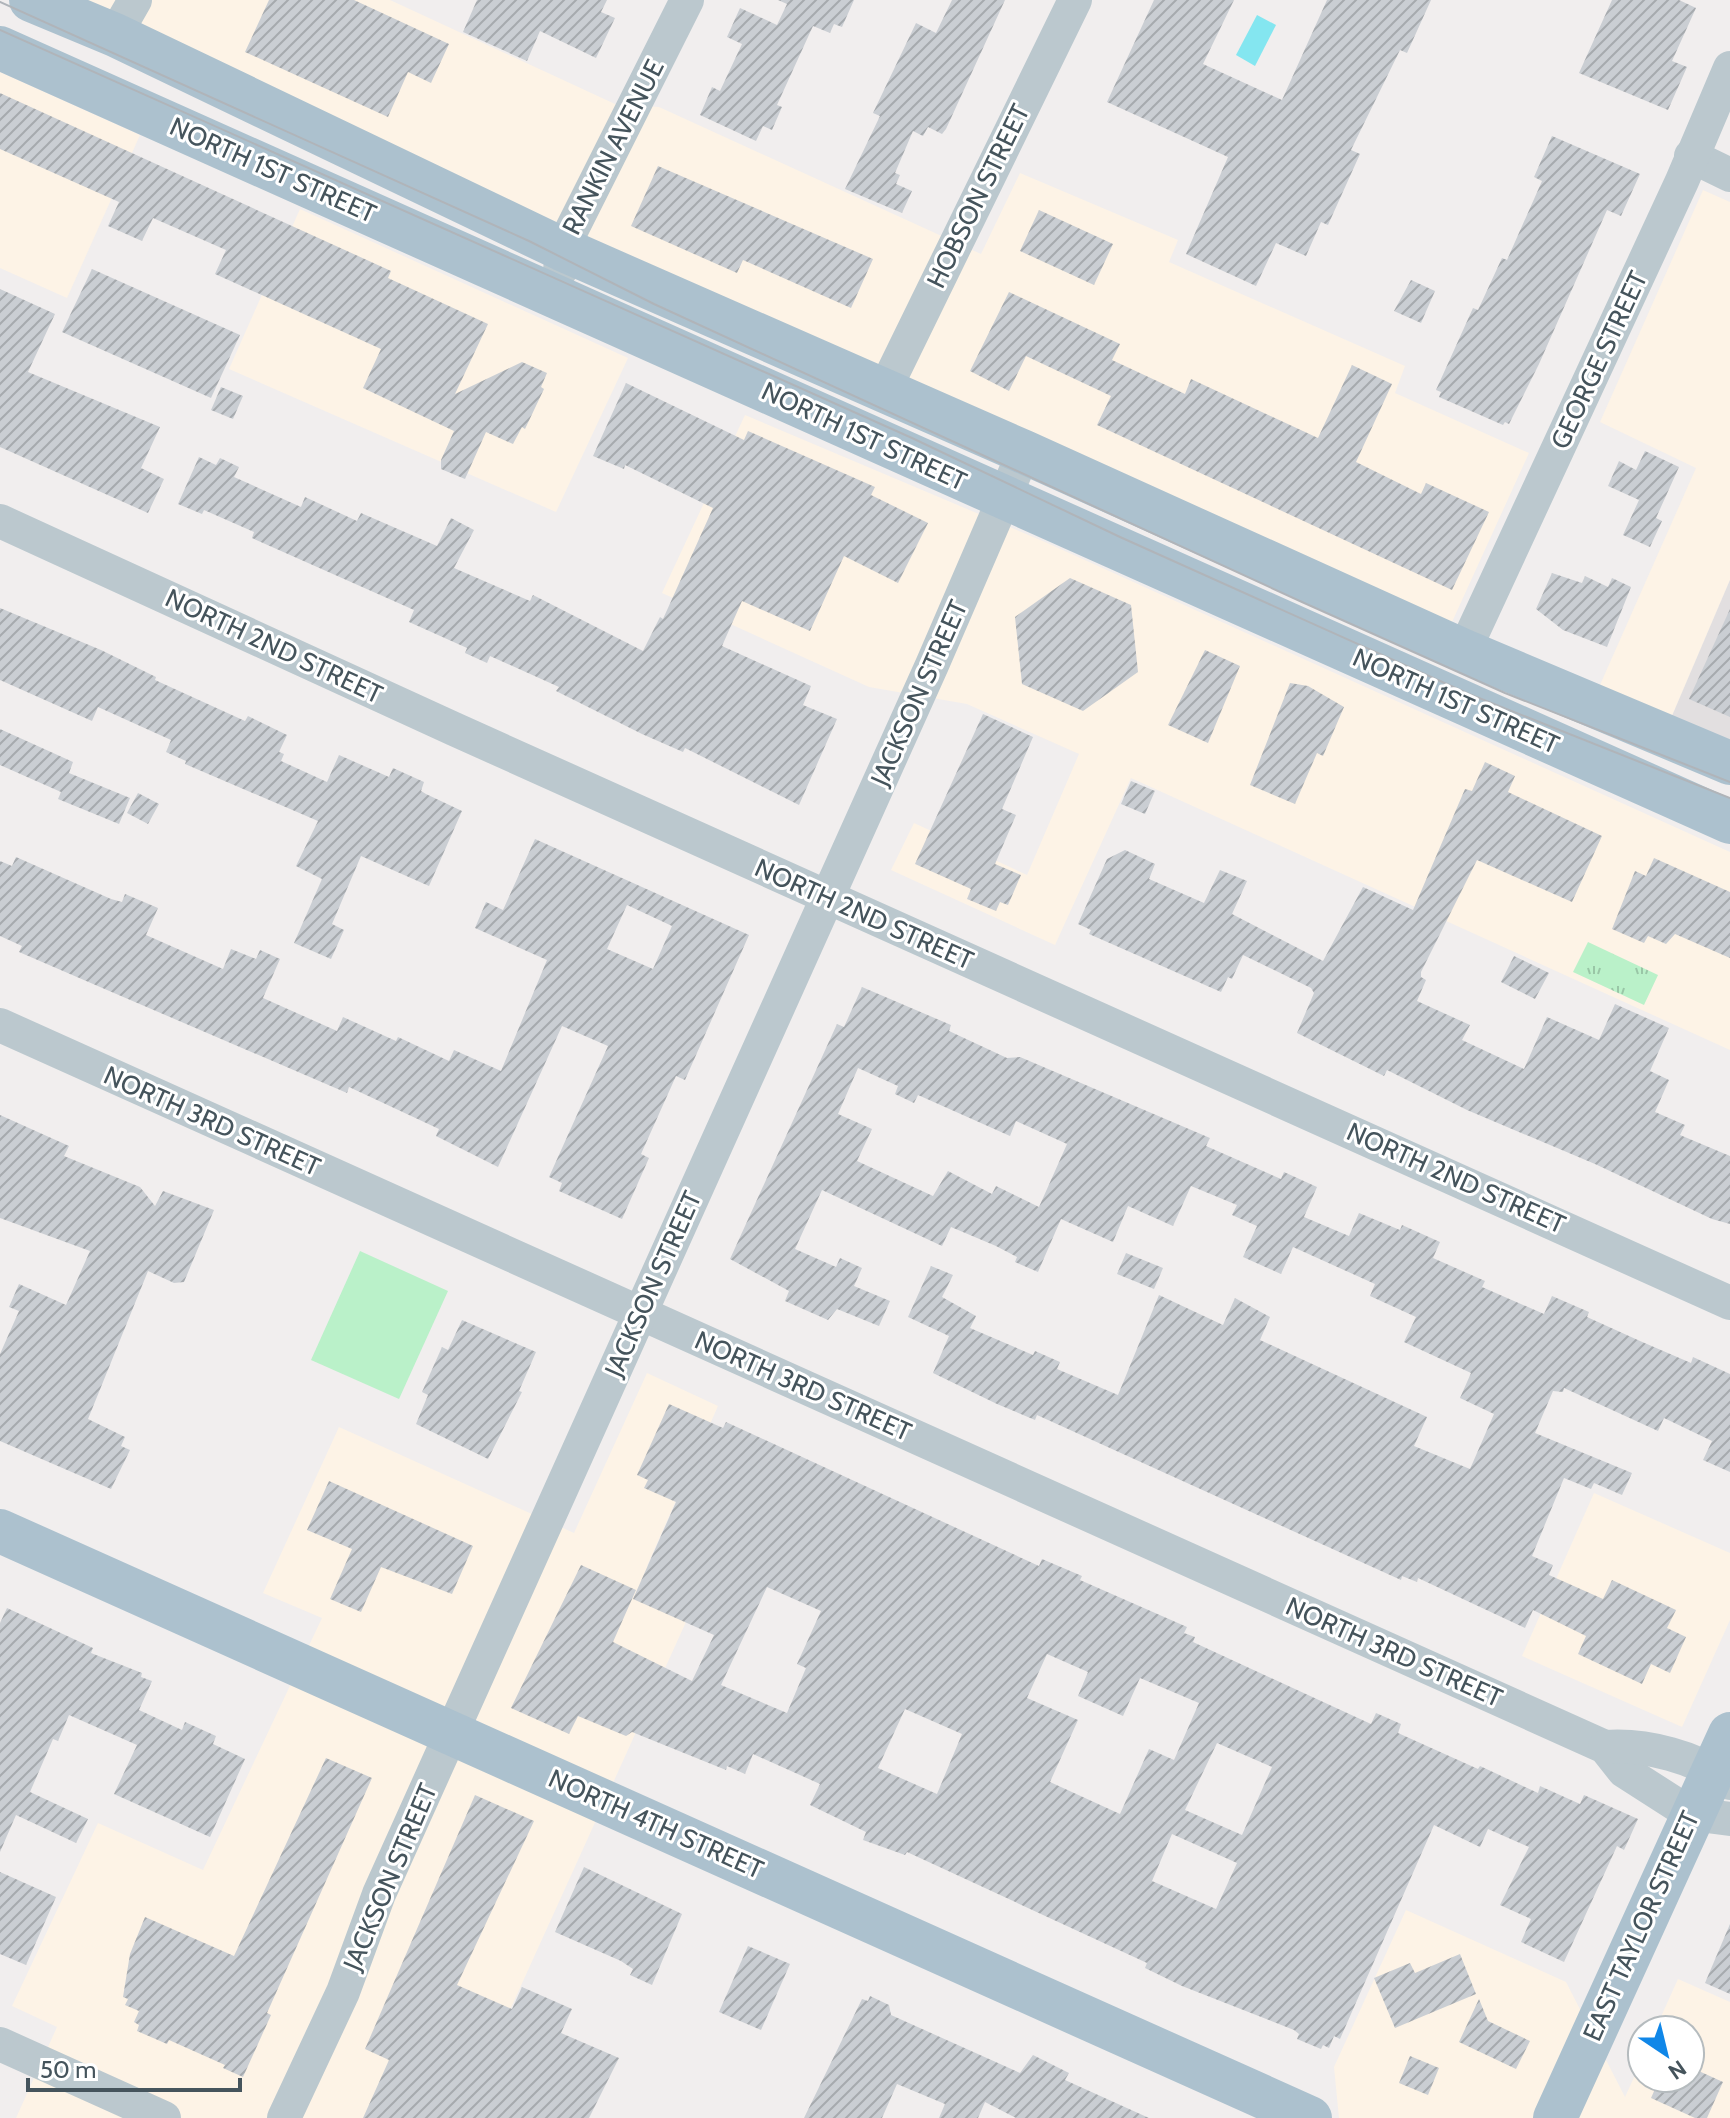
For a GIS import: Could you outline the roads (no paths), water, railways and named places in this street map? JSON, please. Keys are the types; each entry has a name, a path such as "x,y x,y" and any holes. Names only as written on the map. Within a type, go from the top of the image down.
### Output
{"main road":[{"name":"NORTH 1ST STREET","path":"31,0 125,17 562,249 883,393 1024,452 1464,651 1730,763"},
{"name":"NORTH 1ST STREET","path":"0,48 1730,822"},
{"name":"NORTH 4TH STREET","path":"0,1531 1310,2118"},
{"name":"EAST TAYLOR STREET","path":"1555,2118 1711,1816 1725,1762"}],"street":[{"name":"RANKIN AVENUE","path":"563,299 559,257 562,249 687,0"},
{"name":"HOBSON STREET","path":"883,393 1075,0"},
{"name":"GEORGE STREET","path":"1464,651 1730,68"},
{"path":"1691,156 1730,175"},
{"name":"JACKSON STREET","path":"284,2118 343,1992 379,1894 1024,452"},
{"name":"NORTH 2ND STREET","path":"0,521 1730,1303"},
{"name":"NORTH 3RD STREET","path":"0,1025 1605,1747 1624,1771 1711,1816"},
{"name":"NORTH 3RD STREET","path":"1605,1747 1635,1745 1725,1762"},
{"path":"0,2044 164,2118"}],"water":[{"path":"1257,15 1276,25 1255,66 1236,55"}],"tram line":[{"path":"0,2 529,241 654,304 1302,602 1505,693 1730,782"},
{"path":"0,30 912,438 1120,537 1469,694 1730,798"}]}
